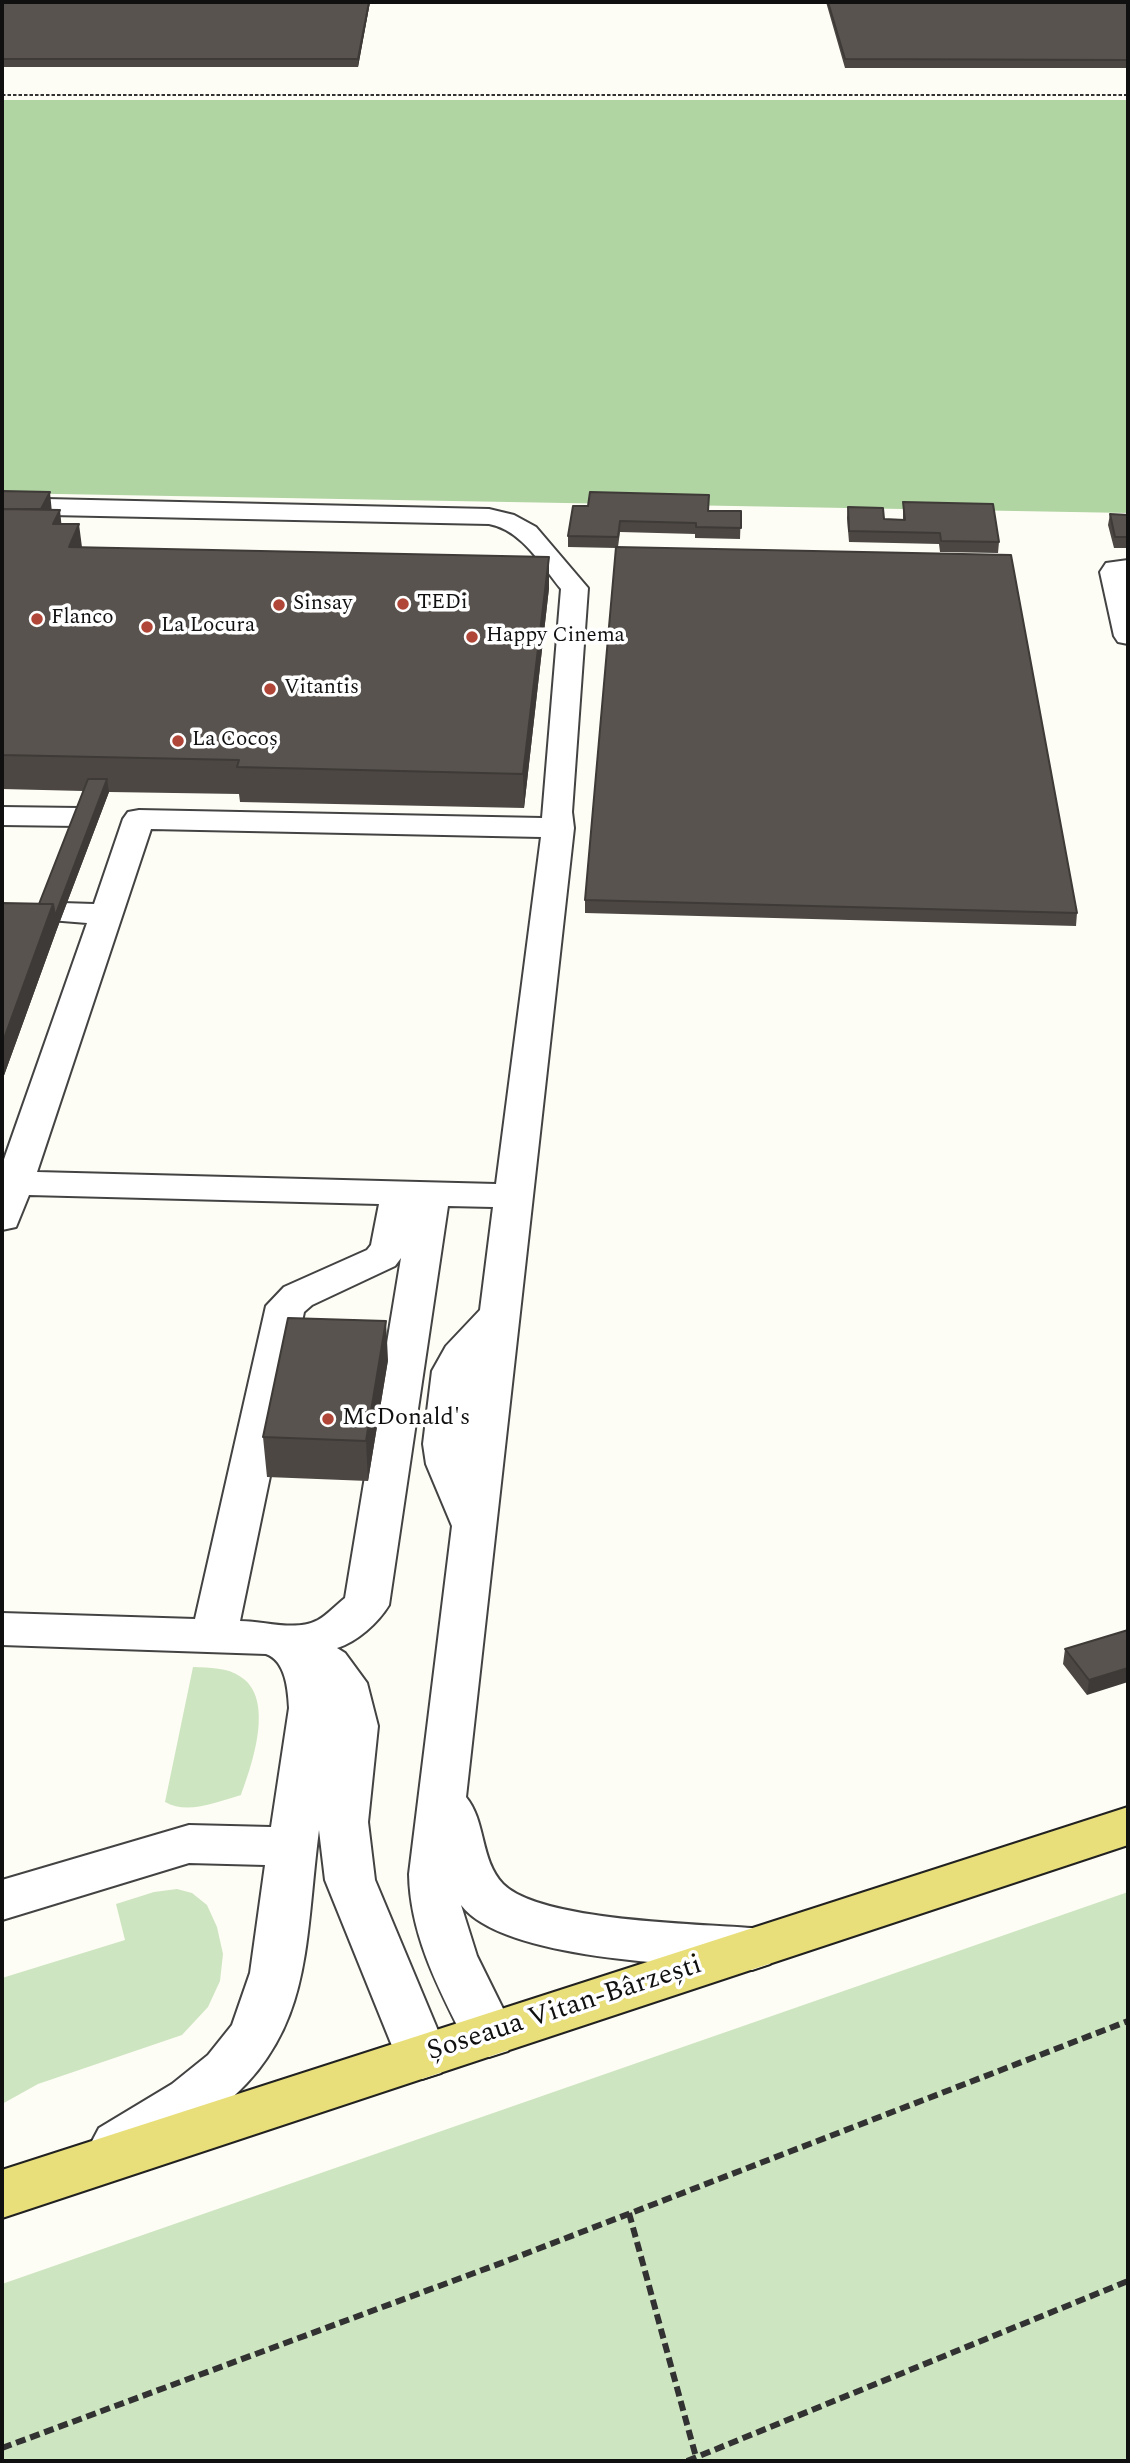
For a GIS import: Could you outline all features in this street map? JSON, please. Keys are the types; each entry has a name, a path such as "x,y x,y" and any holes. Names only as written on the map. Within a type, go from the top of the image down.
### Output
{"main road":[{"name":"Șoseaua Vitan-Bârzești","path":"2,2194 1128,1826"}],"lane":[{"path":"2,506 463,514 496,517 519,526 572,582 576,592 557,812 558,828 500,1313 460,1355 453,1371 444,1444 447,1464 474,1526 444,1777 435,1877 436,1904 459,1972 489,2035"},
{"path":"1128,568 1115,569 1114,572 1128,636"},
{"path":"2,816 558,828"},
{"path":"2,1219 139,819"},
{"path":"45,912 107,914"},
{"path":"15,1183 514,1196"},
{"path":"214,1635 286,1306 298,1296 381,1258 390,1247 416,1194"},
{"path":"288,1644 332,1633 366,1605 416,1194"},
{"path":"2,1629 268,1638 307,1651 329,1665 344,1683 355,1726 343,1822 350,1880 422,2057"},
{"path":"2,2194 131,2139 193,2099 236,2062 250,2043 266,2011 278,1968 292,1847 313,1708 312,1684 303,1662 288,1644"},
{"path":"444,1777 460,1853 474,1881 492,1905 540,1924 599,1935 754,1949"},
{"path":"2,1900 190,1844 292,1847"}],"path":[{"path":"2,95 1128,95"},
{"path":"2,2448 629,2213 1128,2021"},
{"path":"629,2213 696,2457"},
{"path":"687,2461 1128,2281"}],"green space":[{"path":"2,100 1128,100 1128,513 2,493"},
{"path":"193,1667 230,1671 251,1687 257,1700 258,1733 241,1795 202,1806 183,1807 165,1802"},
{"path":"177,1889 192,1893 207,1905 217,1927 223,1954 220,1981 208,2007 182,2035 38,2084 2,2104 2,1978 125,1940 116,1904 154,1892"},
{"path":"1128,1892 1128,2461 2,2461 2,2284"}],"building":[{"path":"2,2 369,2 358,59 2,59"},
{"path":"828,2 1128,2 1128,60 845,59"},
{"path":"2,491 50,492 41,509 2,509"},
{"path":"590,492 709,495 708,511 741,511 741,528 696,527 696,523 620,521 618,537 568,536 573,506 588,506"},
{"path":"903,502 993,504 999,542 941,541 940,533 849,531 848,507 883,508 884,519 905,520"},
{"name":"Vitantis","path":"2,509 60,510 53,524 79,524 69,547 549,557 523,774 237,767 239,760 2,755"},
{"path":"1110,514 1128,515 1128,537 1115,537"},
{"path":"616,547 1011,555 1077,913 585,900"},
{"path":"88,779 107,779 55,916 53,904 39,904"},
{"path":"2,903 53,904 2,1044"},
{"name":"McDonald's","path":"288,1318 386,1321 366,1441 263,1437"},
{"path":"1128,1630 1128,1668 1089,1680 1065,1649"}],"place":[{"name":"TEDi","path":"403,604"},
{"name":"Sinsay","path":"279,605"},
{"name":"Flanco","path":"37,619"},
{"name":"La Locura","path":"147,627"},
{"name":"Happy Cinema","path":"472,637"},
{"name":"Vitantis","path":"270,689"},
{"name":"La Cocoș","path":"178,741"},
{"name":"McDonald's","path":"328,1419"}]}
